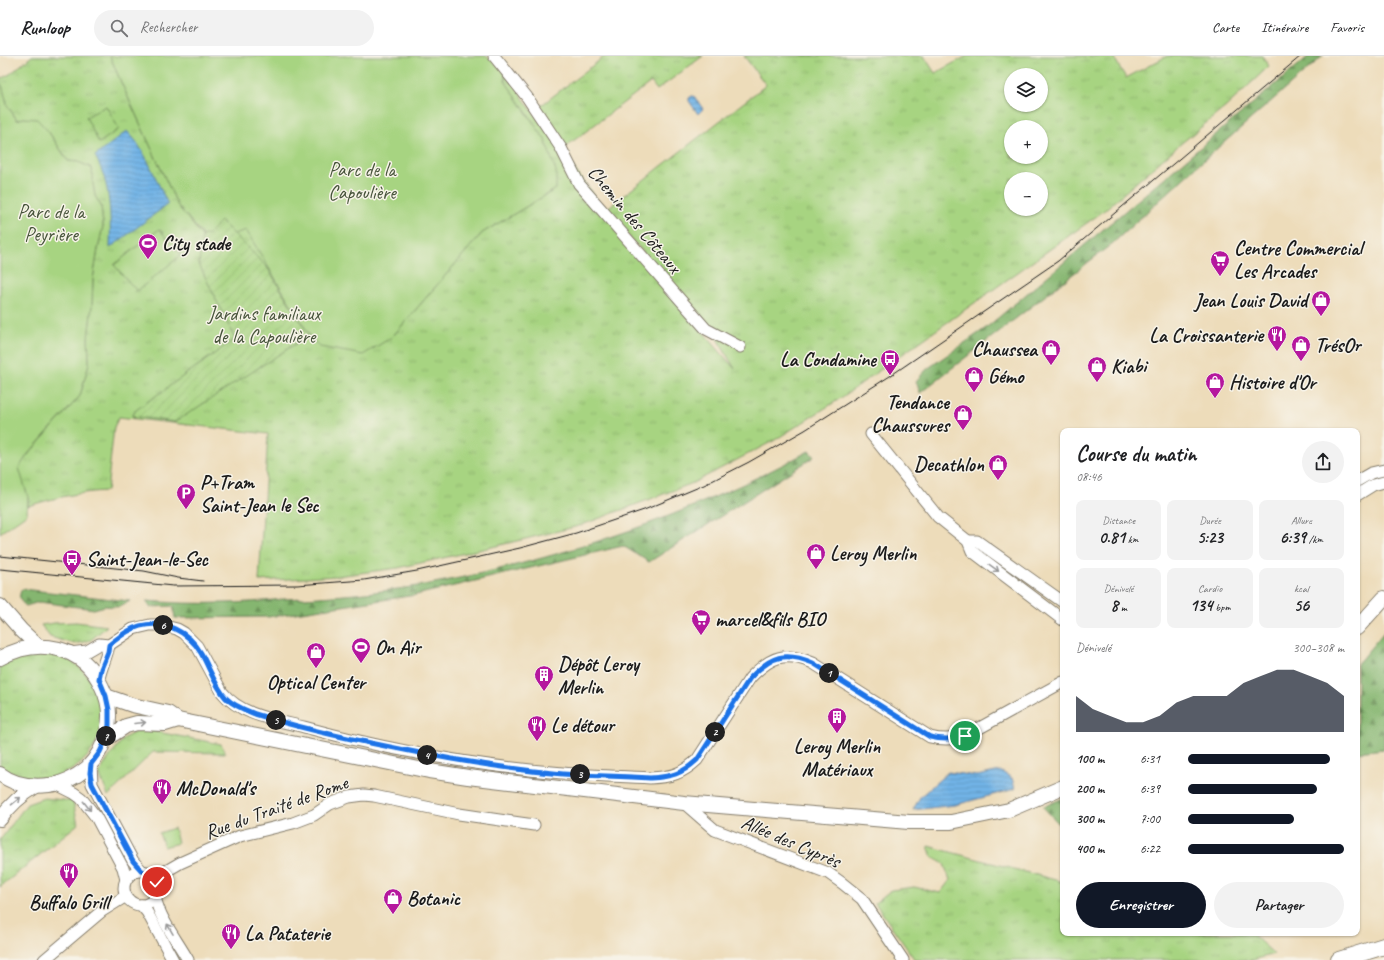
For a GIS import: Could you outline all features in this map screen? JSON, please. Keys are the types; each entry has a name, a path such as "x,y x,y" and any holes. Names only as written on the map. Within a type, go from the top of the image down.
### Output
{"highway":[{"path":"1339,960 1384,946"}],"main road":[{"path":"1360,625 1384,598"},
{"path":"0,606 38,646"},
{"path":"0,658 10,652 24,648 38,646 60,649 82,660 91,669 99,679 106,696 109,710 109,725 106,739 100,752 91,764 74,777 56,784 36,786 20,784 0,774"},
{"path":"106,696 132,706 168,713 178,720 430,771 517,784 684,803 909,822 951,822 1009,810 1060,787"},
{"path":"106,739 126,726 137,723 165,724 178,720"},
{"path":"0,819 7,808 36,786"}],"street":[{"name":"Chemin des Côteaux","path":"494,56 527,97 561,148 579,184 706,329 740,348"},
{"path":"871,434 938,517 968,541 972,551 1060,618"},
{"path":"1360,479 1371,473 1384,470"},
{"path":"1360,493 1373,485 1384,482"},
{"path":"968,541 977,540 1060,600"},
{"path":"70,654 87,651 100,644 109,645 122,635 139,626 161,625 177,629 184,633 197,646 222,692 233,704 261,715 344,738 447,759 562,774 650,778 677,774 688,768 697,760 750,678 761,666 786,656 799,657 813,663 925,734 938,739 954,739 965,736 1060,684"},
{"path":"99,679 109,645"},
{"path":"91,764 90,773 92,784 133,861 142,871"},
{"path":"56,784 81,798 96,817 123,868 126,880"},
{"name":"Rue du Traité de Rome","path":"154,878 180,863 240,836 314,815 330,804 349,796 374,796 459,814 534,825"},
{"name":"Allée des Cyprès","path":"684,803 715,830 828,873 842,883 862,899 903,960"},
{"path":"155,897 146,904 141,905 132,903 126,896 124,885 126,880 133,873 142,871 147,872 154,878 158,886 155,897 157,905 188,960"},
{"path":"44,960 102,911 126,896"},
{"path":"141,905 147,912 173,960"}],"green space":[{"path":"32,56 110,56 178,206 202,236 192,205 478,230 392,337 482,233 556,189 545,140 505,81 507,70 523,98 639,258 735,369 709,325 605,210 766,85 744,56 924,56 935,73 967,56 1113,56 1126,78 1167,56 1262,56 1269,66 1227,106 1178,146 1101,213 838,400 775,440 693,483 579,526 492,547 398,568 337,576 259,581 268,434 119,417 114,427 107,491 67,496 28,506 28,497 18,468 80,396 89,363 88,338 93,279 103,226 101,206 95,196 92,168 78,162 68,161 48,131 24,118 17,120 7,105 2,85 0,83 0,76 2,78 10,74"},
{"name":"Parc de la Capoulière","path":"110,56 486,56 505,71 505,81 545,140 556,171 556,189 482,233 392,337 363,355 320,347 311,338 246,230 234,234 221,221 208,234 202,236 178,206"},
{"path":"605,56 703,56 657,90 651,82 564,148 539,107"},
{"path":"1309,56 1323,56 1196,167 1113,243 920,393 916,381 927,369 986,328"},
{"name":"Parc de la Peyrière","path":"0,83 2,85 7,105 17,120 24,118 37,119 48,131 68,161 78,162 92,168 95,196 101,206 103,226 93,279 88,338 89,363 80,396 28,454 19,468 28,497 27,514 0,533"},
{"path":"106,106 119,129 99,143 86,117"},
{"name":"Jardins familiaux de la Capoulière","path":"221,221 267,267 309,335 175,422 132,416 136,410 235,339 199,264 202,236 208,234"},
{"name":"City stade","path":"159,229 181,255 137,291 114,265"},
{"path":"809,451 814,457 649,562 623,546 416,595 268,617 175,618 173,606 150,607 146,601 230,603 335,596 418,586 469,576 569,550 668,516 716,497"},
{"path":"22,589 130,601 119,607 105,606 94,609 39,602 26,606 20,598"},
{"path":"76,622 107,626 91,640 75,644 50,637 41,625 55,623"},
{"path":"1384,632 1384,749 1360,752 1360,660"},
{"path":"36,653 60,656 80,668 90,680 98,694 103,715 101,730 95,745 86,757 75,767 62,775 47,778 18,776 10,773 0,766 0,666 12,659"},
{"path":"141,729 221,744 226,753 153,752 108,796 99,773 124,738"},
{"path":"44,798 73,801 78,824 0,887 0,840 27,804"},
{"path":"1060,799 1060,825 1043,807"},
{"path":"174,828 178,843 164,847 159,833"},
{"path":"928,846 1060,881 1060,936 1254,936 1274,954 1253,960 915,960 875,903 891,890 914,887 940,893 950,880 944,864 932,857"}],"water":[{"path":"694,96 703,109 698,114 689,101 689,98"},
{"path":"127,131 136,142 151,167 168,204 110,248 109,201 104,178 95,156"},
{"path":"1000,771 1012,778 1015,789 955,805 913,810 920,797 948,772 977,776"}],"tram line":[{"path":"0,569 173,586 297,585 364,580 417,571 520,548 576,533 644,510 704,485 749,462 805,430 890,376 1058,261 1301,56"},
{"path":"0,556 144,571 178,578 203,581"}],"place":[{"name":"City stade","path":"148,260"},
{"name":"Centre Commercial Les Arcades","path":"1220,277"},
{"name":"Jean Louis David","path":"1321,317"},
{"name":"La Croissanterie","path":"1277,352"},
{"name":"TrésOr","path":"1301,362"},
{"name":"Chaussea","path":"1051,366"},
{"name":"La Condamine","path":"890,376"},
{"name":"Kiabi","path":"1097,383"},
{"name":"Gémo","path":"974,393"},
{"name":"Histoire d'Or","path":"1215,399"},
{"name":"Tendance Chaussures","path":"963,431"},
{"name":"Decathlon","path":"998,481"},
{"name":"P+Tram Saint-Jean le Sec","path":"186,510"},
{"name":"Leroy Merlin","path":"816,570"},
{"name":"Saint-Jean-le-Sec","path":"72,576"},
{"name":"marcel&fils BIO","path":"701,636"},
{"name":"On Air","path":"361,664"},
{"name":"Optical Center","path":"316,669"},
{"name":"Dépôt Leroy Merlin","path":"544,692"},
{"name":"Leroy Merlin Matériaux","path":"837,734"},
{"name":"Le détour","path":"537,742"},
{"name":"McDonald's","path":"162,805"},
{"name":"Buffalo Grill","path":"69,889"},
{"name":"Botanic","path":"393,915"},
{"name":"La Pataterie","path":"231,950"}],"route":[{"path":"157,882 147,872 142,871 133,861 92,784 90,773 91,764 100,752 106,739 109,725 109,710 106,696 99,679 109,645 122,635 139,626 161,625 177,629 184,633 197,646 222,692 227,698 233,704 252,713 344,738 447,759 562,774 650,778 677,774 688,768 697,760 750,678 761,666 786,656 799,657 813,663 930,737 938,739 954,739 965,736"}]}
